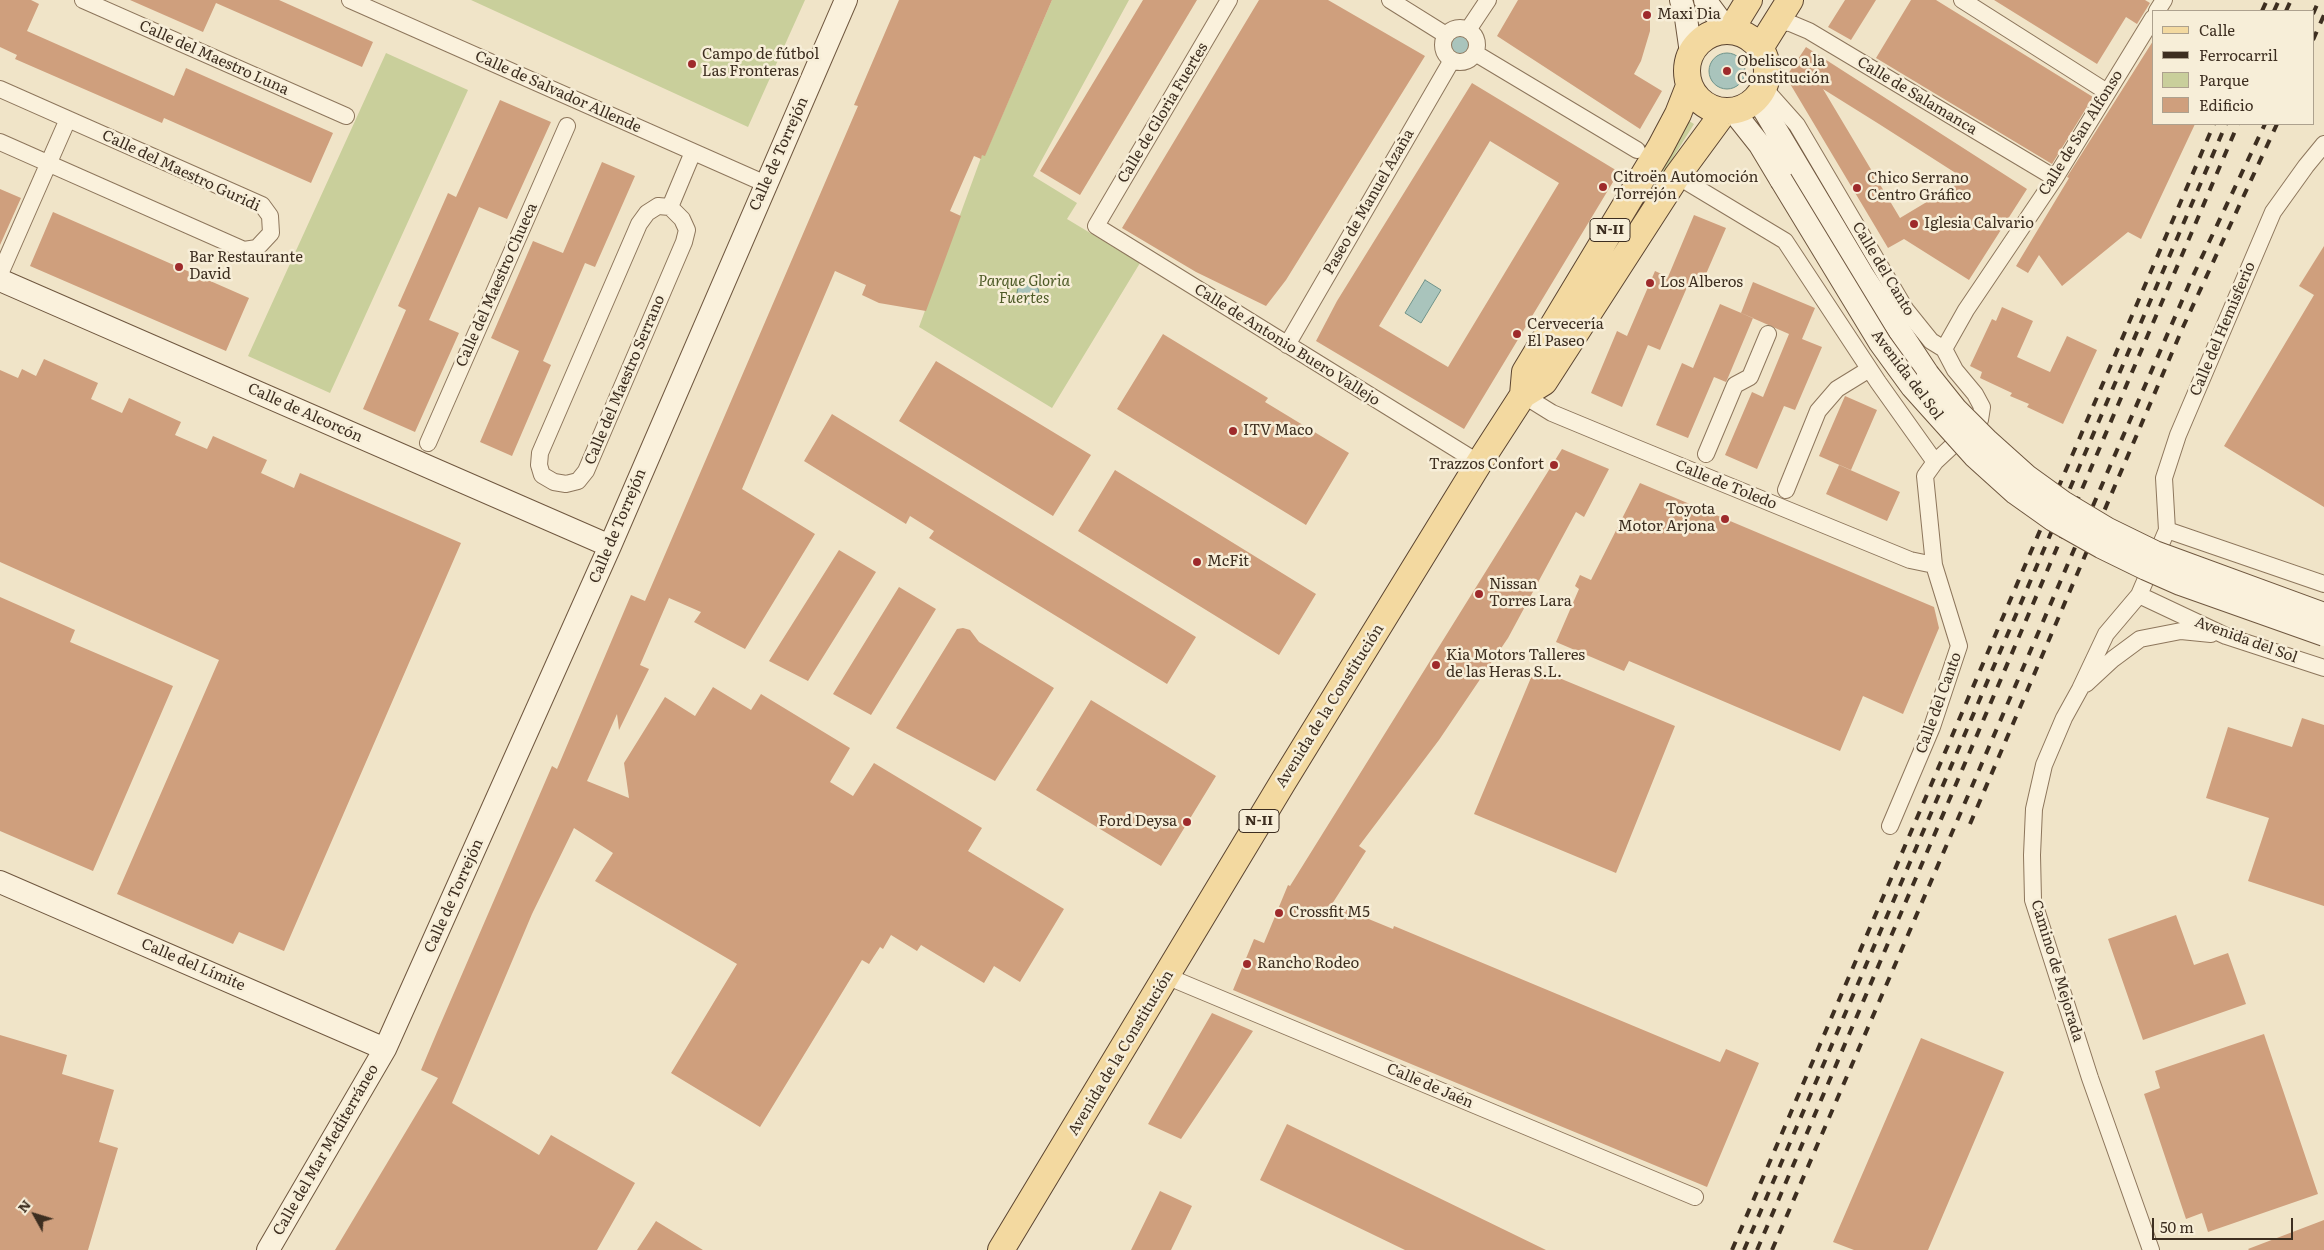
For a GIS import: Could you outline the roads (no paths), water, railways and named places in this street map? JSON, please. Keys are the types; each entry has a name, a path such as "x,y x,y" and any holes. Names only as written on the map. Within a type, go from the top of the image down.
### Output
{"main road":[{"path":"1729,31 1749,0"},
{"path":"1760,48 1790,0"},
{"path":"1690,53 1706,36 1718,32 1729,31 1751,38 1760,48 1765,58 1768,72 1760,93"},
{"name":"N-II","path":"1689,86 1686,72 1690,53"},
{"path":"1689,86 1695,97 1708,107 1729,111"},
{"name":"Avenida de la Constitución","path":"1523,395 1525,372 1660,148 1678,114 1689,86"},
{"name":"N-II","path":"1729,111 1746,107 1760,93"},
{"name":"Avenida de la Constitución","path":"1001,1250 1479,463 1523,395 1544,382 1677,176 1729,111"}],"street":[{"name":"Calle del Maestro Luna","path":"83,0 346,116"},
{"name":"Calle de Salvador Allende","path":"350,0 766,184"},
{"name":"Calle de Torrejón","path":"385,1049 610,546 846,0"},
{"name":"Calle de Gloria Fuertes","path":"1096,226 1230,0"},
{"path":"1390,0 1446,35"},
{"path":"1468,30 1488,0"},
{"path":"1681,0 1686,18 1690,53"},
{"path":"1705,0 1729,31"},
{"path":"1962,0 2107,92"},
{"name":"Calle de San Alfonso","path":"1944,349 1966,310 2055,178 2152,20"},
{"name":"Calle de Salamanca","path":"1776,22 1790,23 1809,31 2055,178"},
{"path":"1454,29 1468,30 1476,43 1475,53 1467,60 1452,60 1447,56 1443,46 1446,35 1454,29"},
{"path":"1475,53 1637,150"},
{"name":"Paseo de Manuel Azaña","path":"1287,345 1452,60"},
{"name":"Calle del Maestro Guridi","path":"0,89 262,204 270,216 271,233 257,248 244,250 0,142"},
{"name":"Avenida del Sol","path":"1760,93 1790,175 1880,343 1912,387 1974,456 2015,493 2061,524 2146,569 2180,584 2324,635"},
{"name":"Calle del Canto","path":"1760,93 1797,125 1906,310 1931,341 1944,349 1955,370 1975,394 1982,407 1980,420 1935,462 1925,476 1934,565 1959,646 1932,727 1890,826"},
{"name":"Avenida del Sol","path":"1729,111 1790,175 1928,374 1956,409 2028,476 2063,502 2108,529 2155,552 2324,614"},
{"path":"0,274 68,119"},
{"name":"Calle del Maestro Chueca","path":"428,443 567,126"},
{"name":"Calle del Hemisferio","path":"2167,530 2164,478 2178,435 2273,212 2324,144"},
{"path":"670,207 693,152"},
{"path":"1677,176 1785,241 1878,382 1935,462"},
{"name":"Calle del Maestro Serrano","path":"658,206 670,207 682,219 687,230 680,250 586,472 578,481 566,484 554,482 542,475 538,465 540,453 639,224 647,213 658,206"},
{"name":"Calle de Antonio Buero Vallejo","path":"1096,226 1479,463"},
{"name":"Calle de Alcorcón","path":"0,280 610,546"},
{"path":"1706,454 1735,385 1750,378 1768,334"},
{"path":"1786,490 1818,411 1837,388 1863,372"},
{"name":"Calle de Toledo","path":"1523,395 1552,413 1634,447 1910,560 1934,565"},
{"path":"2139,595 2167,530 2324,584"},
{"name":"Avenida del Sol","path":"2139,595 2226,636 2324,668"},
{"name":"Camino de Mejorada","path":"2139,595 2106,634 2064,718 2044,765 2034,809 2032,855 2033,900 2090,1078 2151,1250"},
{"name":"Camino de Mejorada","path":"2080,689 2113,659 2140,639 2180,631 2226,636"},
{"name":"Calle del Límite","path":"0,882 385,1049"},
{"name":"Calle de Jaén","path":"1166,976 1695,1197"},
{"name":"Calle del Mar Mediterráneo","path":"268,1250 385,1049"}],"water":[{"path":"1461,33 1471,40 1472,44 1465,54 1461,55 1451,48 1450,44 1457,34"},
{"path":"1727,53 1734,54 1740,58 1744,64 1744,78 1740,84 1734,88 1727,89 1720,88 1714,84 1710,78 1709,71 1710,64 1714,58 1720,54"},
{"path":"1425,280 1441,290 1421,323 1405,313"},
{"path":"1028,282 1036,285 1039,293 1036,301 1028,304 1020,301 1017,293 1020,285"}],"railway":[{"path":"2262,10 2267,0"},
{"path":"2274,10 2279,0"},
{"path":"2286,10 2291,0"},
{"path":"2314,12 2319,0"},
{"path":"2314,38 2324,15"},
{"path":"1732,1250 2214,125"},
{"path":"1744,1250 2226,125"},
{"path":"1757,1250 2238,125"},
{"path":"1772,1250 2191,280 2265,125"},
{"path":"1970,824 2183,327 2277,125"}],"place":[{"name":"Maxi Dia","path":"1647,15"},
{"name":"Campo de fútbol Las Fronteras","path":"692,64"},
{"name":"Obelisco a la Constitución","path":"1727,71"},
{"name":"Citroën Automoción Torrejón","path":"1603,187"},
{"name":"Chico Serrano Centro Gráfico","path":"1857,188"},
{"name":"Iglesia Calvario","path":"1914,224"},
{"name":"Bar Restaurante David","path":"179,267"},
{"name":"Los Alberos","path":"1650,283"},
{"name":"Cervecería El Paseo","path":"1517,334"},
{"name":"ITV Maco","path":"1233,431"},
{"name":"Trazzos Confort","path":"1554,465"},
{"name":"Toyota Motor Arjona","path":"1725,519"},
{"name":"McFit","path":"1197,562"},
{"name":"Nissan Torres Lara","path":"1479,594"},
{"name":"Kia Motors Talleres de las Heras S.L.","path":"1436,665"},
{"name":"Ford Deysa","path":"1187,822"},
{"name":"Crossfit M5","path":"1279,913"},
{"name":"Rancho Rodeo","path":"1247,964"}],"park label":[{"name":"Parque Gloria Fuertes","path":"1024,290"}]}
